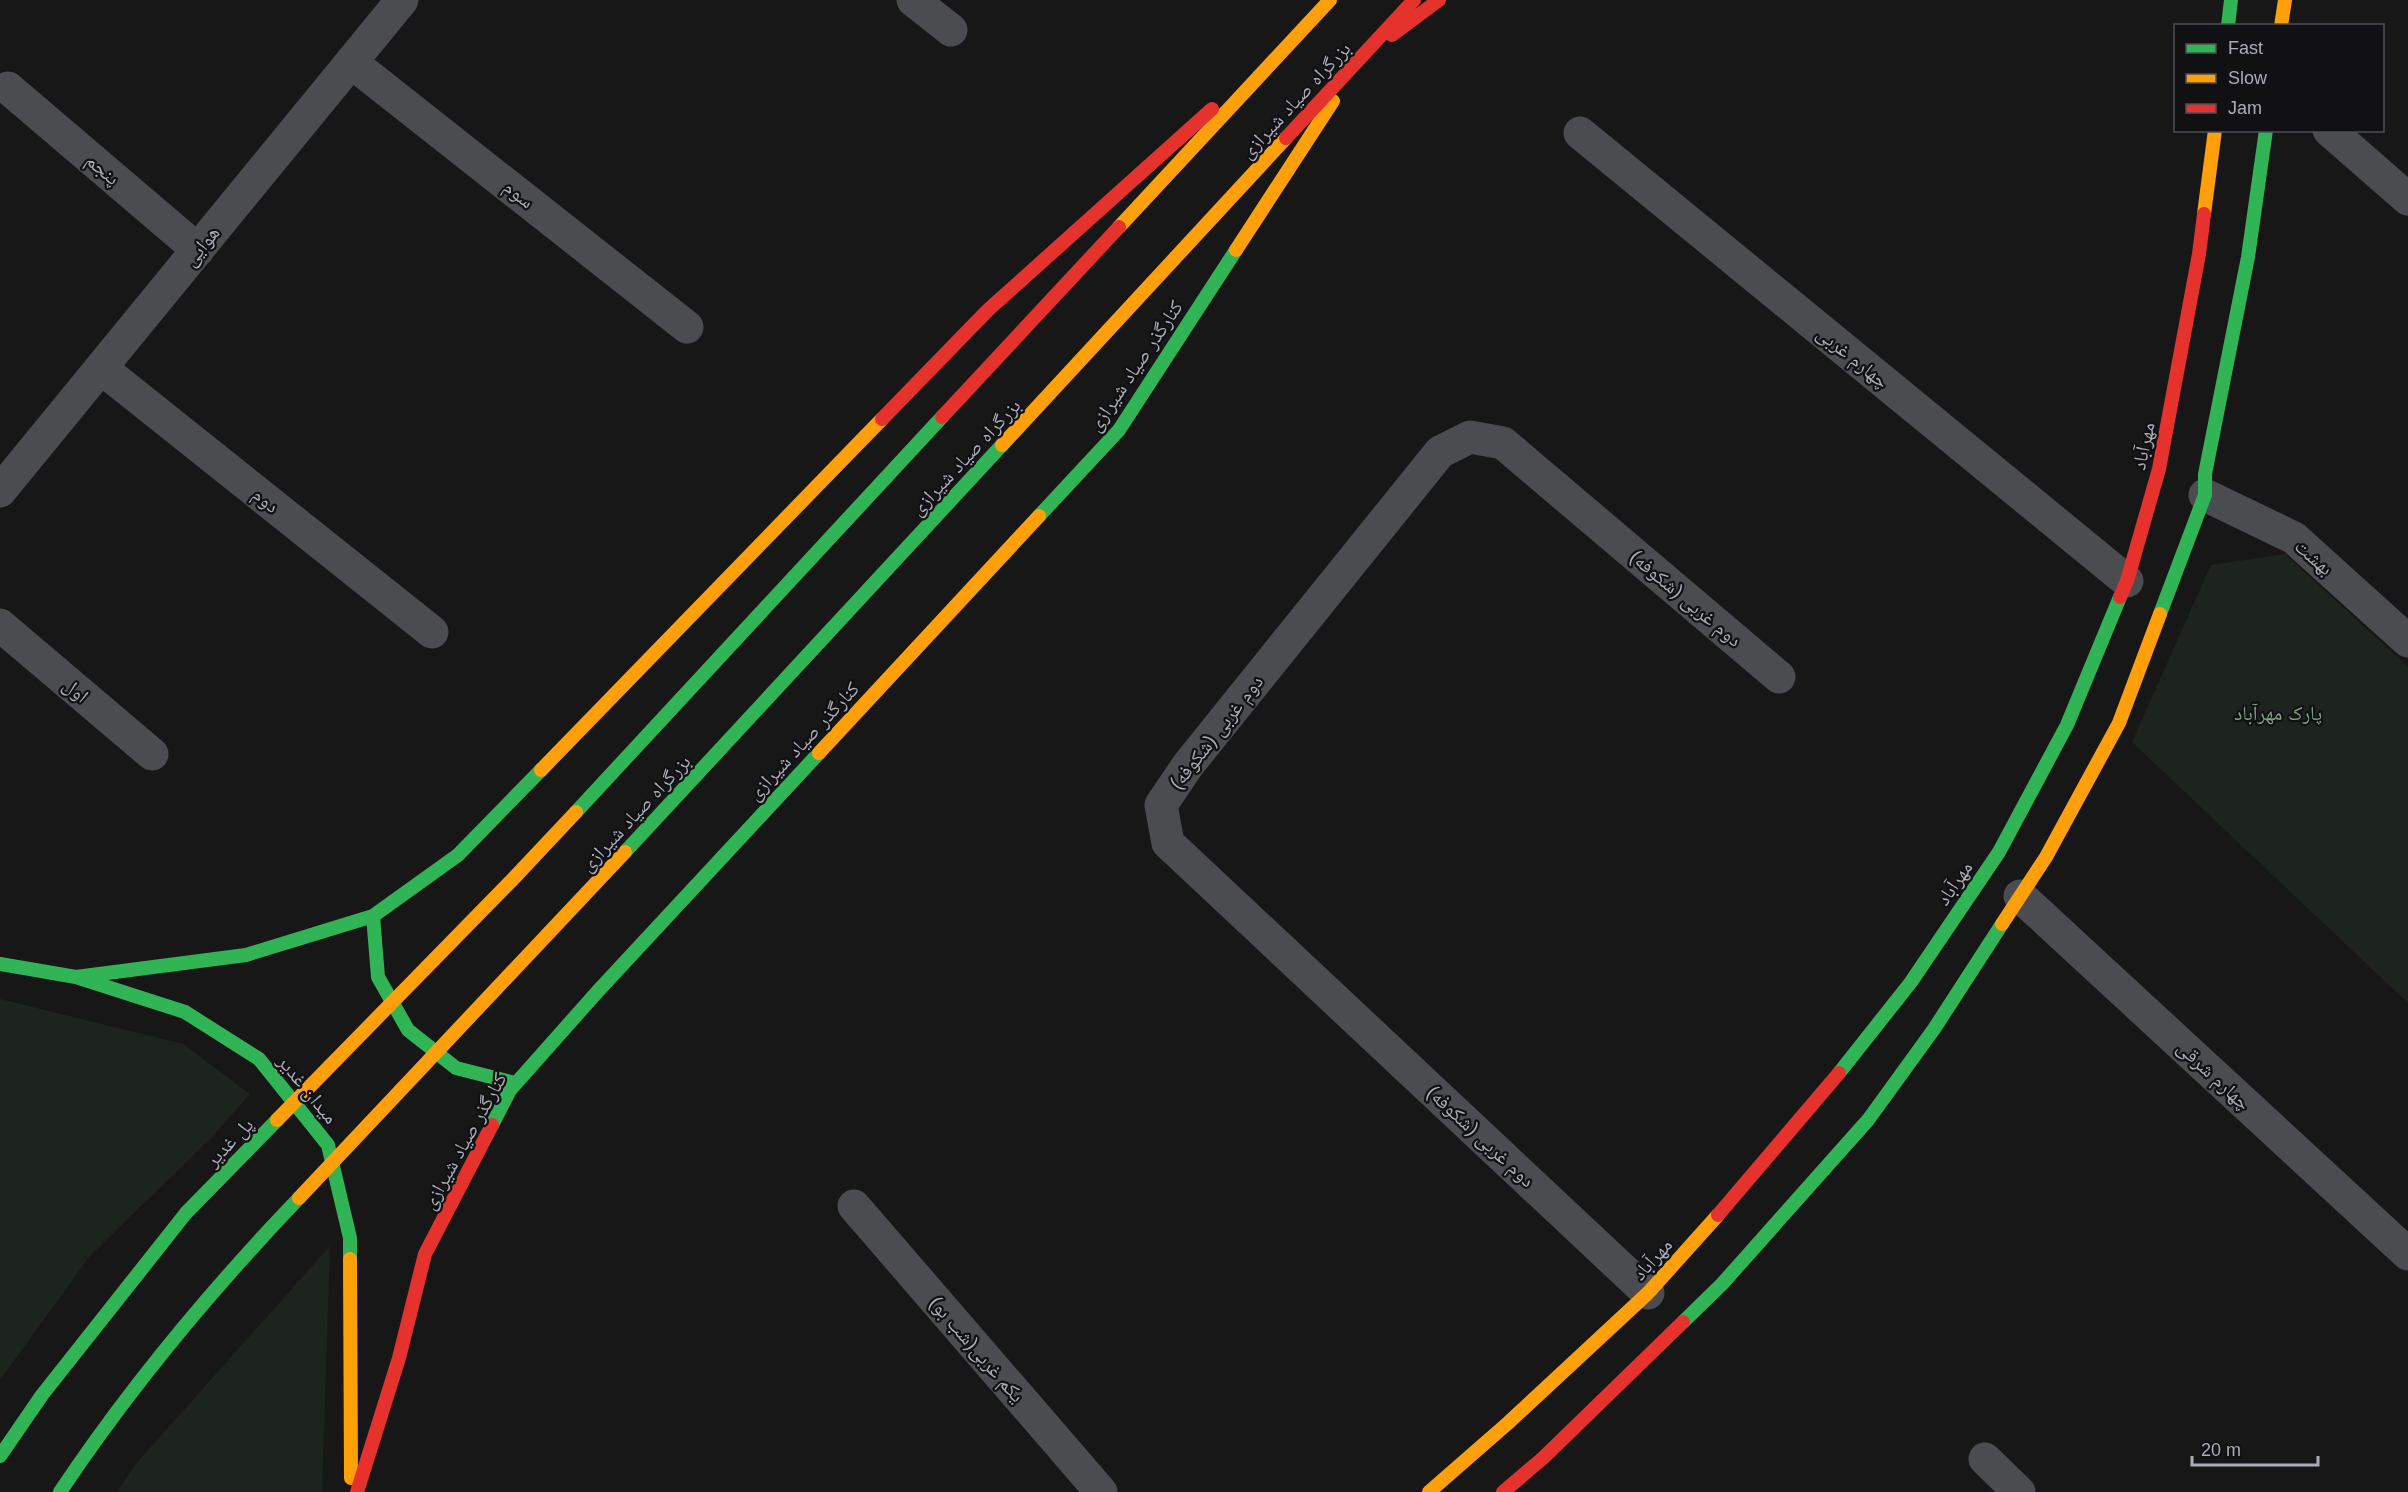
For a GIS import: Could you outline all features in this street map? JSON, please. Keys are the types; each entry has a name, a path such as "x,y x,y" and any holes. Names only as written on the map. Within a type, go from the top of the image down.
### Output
{"main road":[{"path":"1314,17 1321,0"},
{"path":"76,977 246,955 373,916 458,855 988,310 1314,17 1330,0"},
{"name":"بزرگراه صیاد شیرازی","path":"60,1492 99,1434 239,1261 544,940 1414,0"},
{"path":"1361,57 1439,0"},
{"path":"2281,24 2285,0"},
{"name":"پل غدیر","path":"0,1456 42,1395 186,1213 513,879 1314,17"},
{"name":"کنارگذر صیاد شیرازی","path":"357,1492 399,1358 425,1254 515,1083 1119,430 1361,57"},
{"name":"مهرآباد","path":"1429,1492 1508,1423 1648,1293 1742,1188 1821,1096 1911,982 1999,852 2067,725 2127,581 2159,469 2199,254 2215,132"},
{"path":"1503,1492 1543,1458 1722,1284 1868,1120 1934,1029 2046,857 2119,723 2205,495 2205,474 2248,257 2266,132"},
{"path":"373,916 378,977 408,1030 456,1068 515,1083"},
{"name":"میدان غدیر","path":"0,964 76,977 185,1012 259,1059 328,1145 350,1238 351,1492"}],"street":[{"name":"هوایی","path":"0,491 402,0"},
{"path":"913,0 951,30"},
{"name":"سوم","path":"351,62 687,327"},
{"name":"پنجم","path":"8,87 198,250"},
{"path":"2331,132 2408,199"},
{"name":"چهارم غربی","path":"1580,133 2127,581"},
{"name":"دوم","path":"101,368 432,632"},
{"name":"دوم غربی (شکوفه)","path":"1648,1293 1168,843 1161,805 1188,765 1440,452 1470,437 1503,443 1779,677"},
{"name":"بهشت","path":"2205,495 2294,538 2408,641"},
{"name":"اول","path":"0,625 152,754"},
{"name":"چهارم شرقی","path":"2020,896 2408,1254"},
{"name":"یکم غربی(شب بو)","path":"854,1206 1101,1492"},
{"path":"1985,1459 2019,1492"}],"green space":[{"name":"پارک مهرآباد","path":"2285,554 2408,667 2408,1003 2132,742 2211,565"},
{"path":"0,999 183,1044 250,1094 212,1137 89,1257 0,1380"},
{"path":"330,1246 322,1492 117,1492 134,1466"}],"traffic: fast":[{"path":"2228,24 2231,0"},
{"path":"2160,614 2205,495 2205,474 2248,257 2266,132"},
{"path":"1039,516 1119,430 1236,250"},
{"path":"576,812 942,417"},
{"path":"625,852 1002,445"},
{"path":"1839,1073 1911,982 1999,852 2067,725 2120,597"},
{"path":"492,1125 510,1090 598,991 819,753"},
{"path":"76,977 246,955 373,916 458,855 541,770"},
{"path":"373,916 378,977 408,1030 456,1068 515,1083"},
{"path":"1683,1322 1722,1284 1868,1120 1934,1029 2002,924"},
{"path":"0,964 76,977 185,1012 259,1059 328,1145 350,1238 350,1259"},
{"path":"0,1456 42,1395 186,1213 277,1120"},
{"path":"60,1492 143,1377 173,1340 299,1198"}],"traffic: slow":[{"path":"1119,227 1330,0"},
{"path":"2281,24 2285,0"},
{"path":"1236,250 1333,101"},
{"path":"2204,214 2215,132"},
{"path":"1002,445 1286,138"},
{"path":"541,770 882,419"},
{"path":"819,753 1039,516"},
{"path":"2002,924 2046,857 2119,723 2160,614"},
{"path":"277,1120 576,812"},
{"path":"299,1198 625,852"},
{"path":"1429,1492 1508,1423 1648,1293 1718,1215"},
{"path":"350,1259 351,1478"}],"traffic: jam":[{"path":"1286,138 1414,0"},
{"path":"1392,35 1439,0"},
{"path":"882,419 988,310 1212,109"},
{"path":"2120,597 2127,581 2159,469 2199,254 2204,214"},
{"path":"942,417 1119,227"},
{"path":"1718,1215 1839,1073"},
{"path":"357,1492 399,1358 425,1254 492,1125"},
{"path":"1503,1492 1543,1458 1683,1322"}]}
